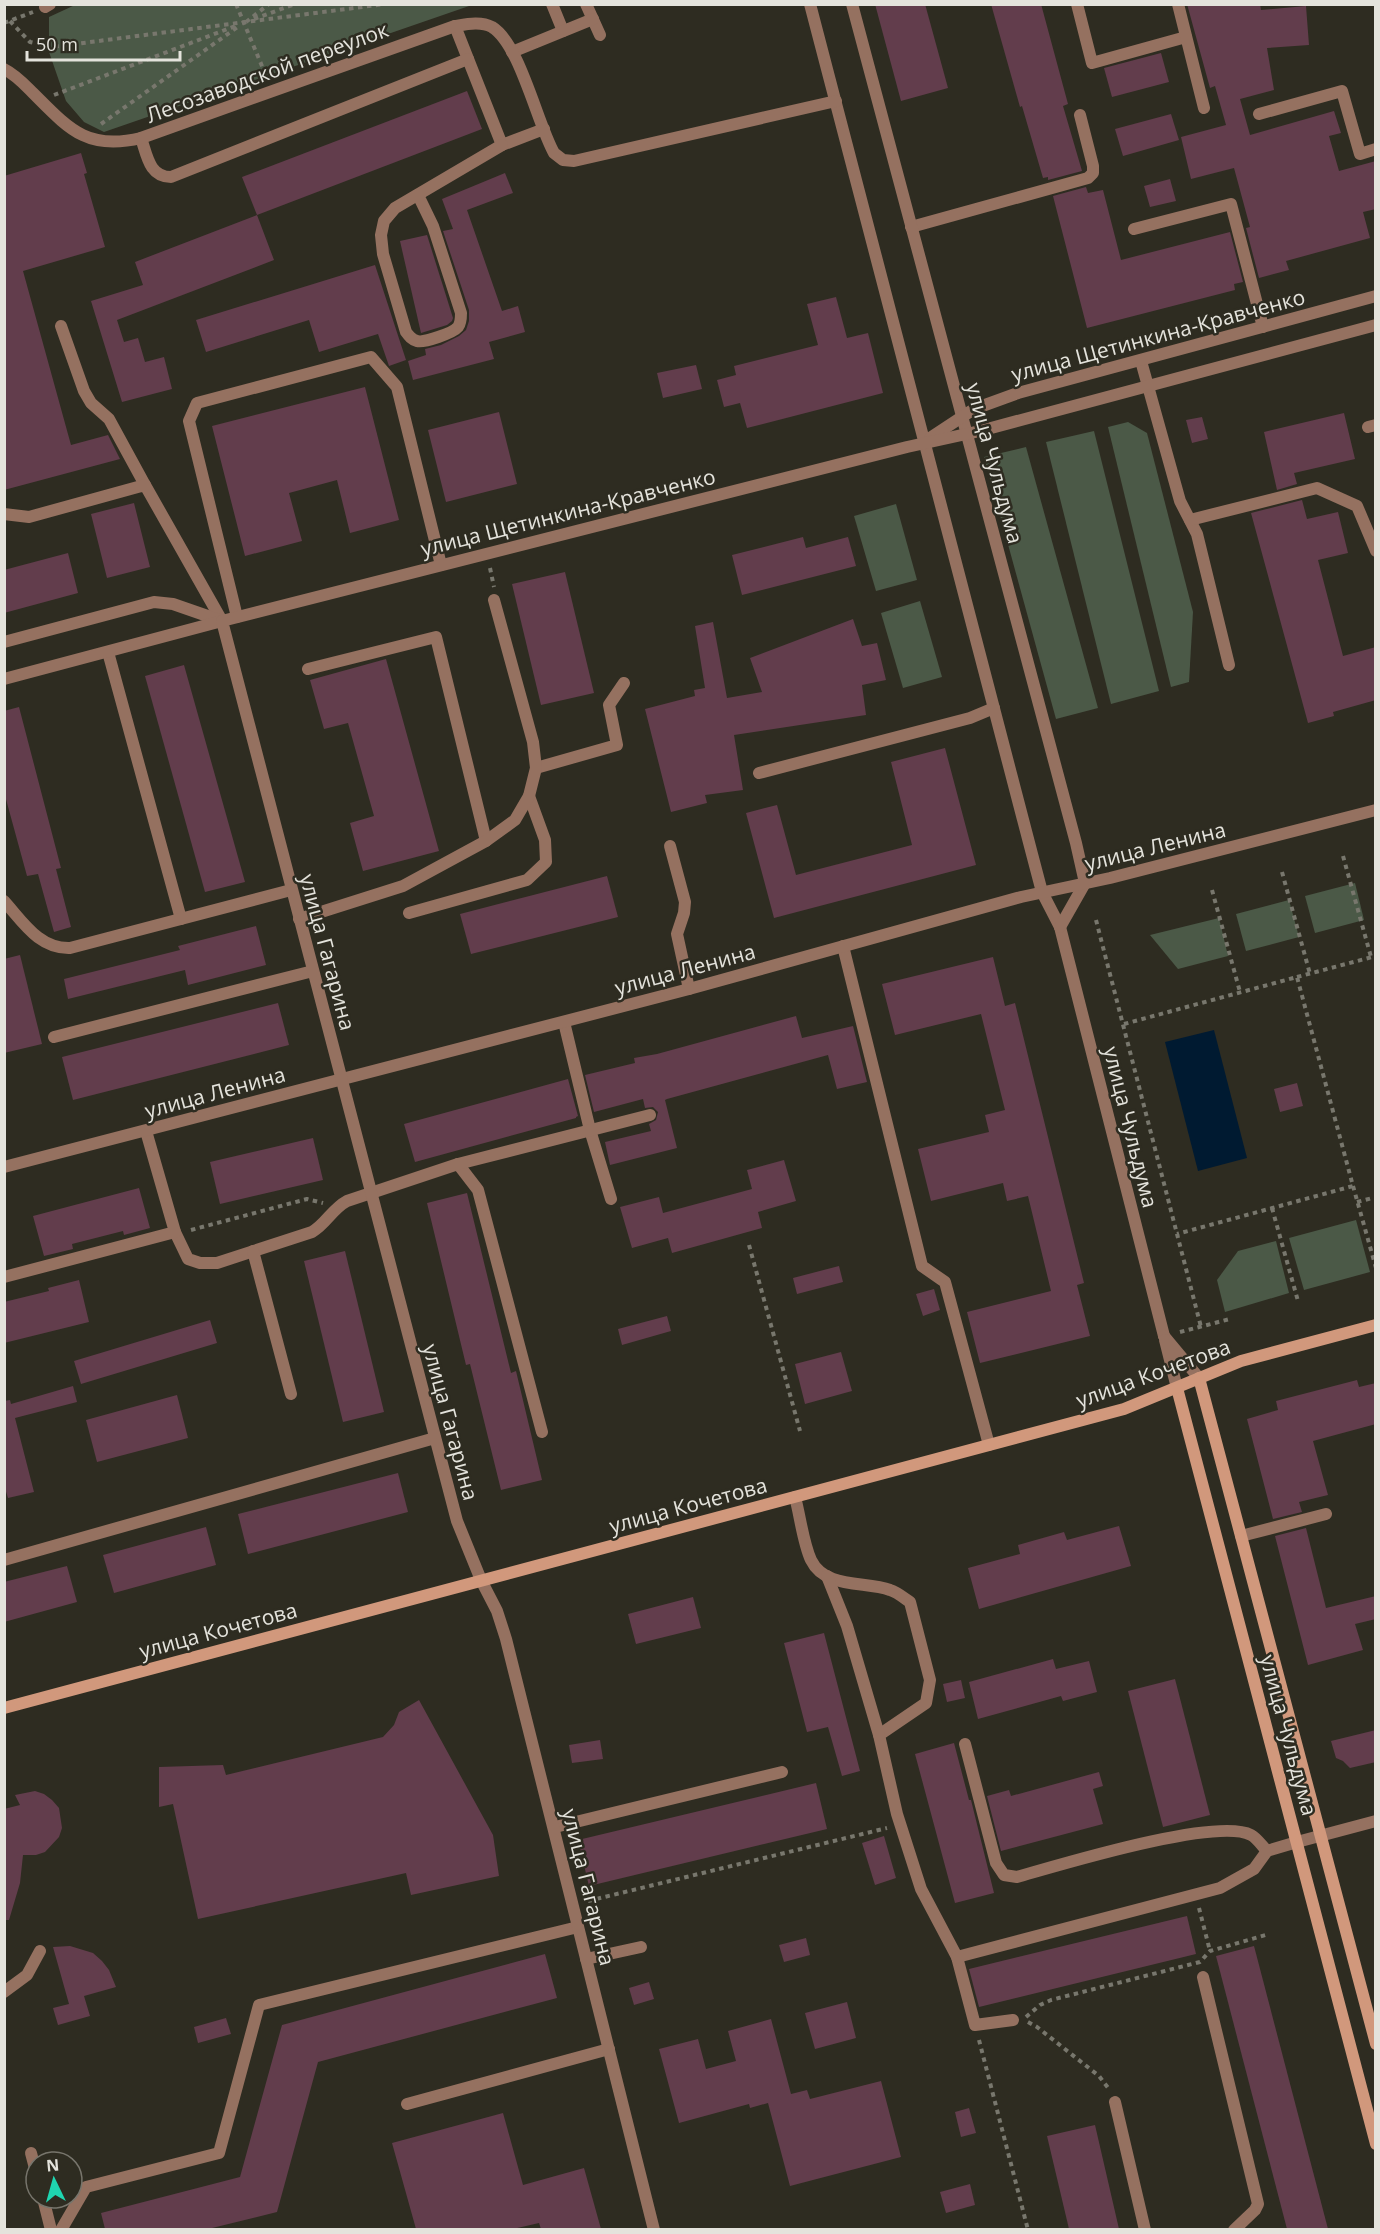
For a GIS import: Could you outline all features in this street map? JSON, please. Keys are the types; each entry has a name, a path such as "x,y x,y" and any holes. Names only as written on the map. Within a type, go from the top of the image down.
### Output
{"main road":[{"name":"улица Кочетова","path":"4,1708 1124,1409 1241,1361 1376,1325"},
{"name":"улица Чульдума","path":"1199,1378 1376,2044"},
{"name":"улица Чульдума","path":"1177,1388 1376,2144"}],"street":[{"path":"552,4 563,31"},
{"path":"586,4 600,35"},
{"name":"улица Чульдума","path":"810,4 1042,892 1060,927 1177,1388"},
{"name":"улица Чульдума","path":"852,4 1085,883"},
{"path":"1077,4 1092,63 1186,37"},
{"path":"1178,4 1204,108"},
{"path":"512,52 593,19"},
{"name":"Лесозаводской переулок","path":"4,69 14,75 56,117 84,136 109,143 120,143 141,138 455,26 484,24 501,35 512,52 552,149 558,157 574,161 836,101"},
{"path":"455,26 502,145"},
{"path":"141,138 152,169 164,177 171,177 468,59"},
{"path":"1259,114 1342,91 1360,154 1376,149"},
{"path":"911,227 1088,178 1093,173 1093,166 1080,115"},
{"path":"417,195 433,226 461,313 458,326 453,331 424,341 410,338 406,332 382,254 381,235 384,220 395,208 417,195 502,145 543,129"},
{"path":"1134,229 1231,204 1263,327"},
{"name":"улица Щетинкина-Кравченко","path":"924,442 962,416 1018,393 1376,296"},
{"name":"улица Щетинкина-Кравченко","path":"4,679 237,616 924,442 966,434 1376,325"},
{"name":"улица Гагарина","path":"61,326 84,391 91,403 109,419 199,576 222,621 457,1521 481,1580 497,1611 506,1639 654,2229"},
{"path":"237,616 189,420 196,403 371,357 397,387 441,565"},
{"path":"1141,361 1180,501 1197,534 1228,665"},
{"path":"4,514 29,517 145,485"},
{"path":"1190,520 1317,488 1357,506 1376,551"},
{"path":"299,919 403,886 486,841 515,820 529,796 536,768 533,742 494,600"},
{"path":"4,642 154,602 173,604 222,621"},
{"path":"308,669 435,637 486,841"},
{"path":"108,652 181,919"},
{"path":"536,768 618,745 609,705 624,682"},
{"path":"759,773 970,718 994,708"},
{"path":"409,913 527,880 546,862 545,840 529,796"},
{"name":"улица Ленина","path":"4,1167 689,989 1042,892 1376,810"},
{"path":"670,846 685,902 677,934 689,989"},
{"path":"1060,927 1085,883"},
{"path":"4,901 36,937 46,945 58,949 70,948 291,890"},
{"path":"843,946 922,1266 945,1282 989,1445"},
{"path":"54,1037 313,970"},
{"path":"564,1022 590,1130 611,1200"},
{"path":"146,1131 175,1232 188,1259 200,1263 217,1263 312,1232 322,1226 337,1206 458,1164 650,1115"},
{"path":"458,1164 478,1190 542,1432"},
{"path":"4,1277 175,1232"},
{"path":"253,1251 291,1394"},
{"name":"улица Чульдума","path":"1164,1336 1199,1378"},
{"path":"4,1560 435,1438"},
{"path":"795,1497 810,1559 816,1568 827,1576 891,1590 910,1602 930,1680 926,1702 879,1735"},
{"path":"1241,1536 1326,1514"},
{"path":"827,1576 847,1626 879,1735 901,1825 921,1889 957,1957 975,2025 1013,2020"},
{"path":"965,1744 996,1863 1004,1875 1017,1877 1136,1846 1206,1832 1238,1832 1252,1835 1267,1851"},
{"path":"555,1827 782,1772"},
{"path":"957,1957 1220,1888 1254,1869 1267,1851 1376,1821"},
{"path":"62,2229 86,2187 219,2153 259,2005 578,1927"},
{"path":"586,1959 641,1947"},
{"path":"4,1992 27,1975 40,1951"},
{"path":"1203,1977 1258,2204 1255,2210 1234,2229"},
{"path":"406,2104 609,2049"},
{"path":"1115,2102 1145,2229"},
{"path":"46,2210 51,2229"}],"path":[{"path":"236,4 273,91"},
{"path":"84,136 269,4"},
{"path":"40,100 295,4"},
{"path":"47,6 7,22 30,42 52,47 385,4"},
{"path":"1124,1024 1373,957 1343,856"},
{"path":"1282,872 1310,974"},
{"path":"1212,890 1240,992"},
{"path":"1096,920 1201,1327"},
{"path":"1297,977 1376,1268"},
{"path":"1177,1234 1353,1186"},
{"path":"1357,1202 1376,1197"},
{"path":"175,1232 193,1230 307,1198 337,1206"},
{"path":"1272,1208 1298,1301"},
{"path":"749,1245 800,1431"},
{"path":"1179,1333 1230,1319"},
{"path":"572,1904 901,1825"},
{"path":"1195,1894 1210,1951"},
{"path":"1115,2102 1108,2087 1099,2076 1037,2027 1023,2019 1040,2005 1051,2000 1200,1962 1210,1951 1269,1934"},
{"path":"975,2025 1028,2229"}],"green space":[{"path":"75,5 472,5 104,132 84,122 66,101 49,52 49,17"},
{"path":"1128,422 1147,433 1193,612 1189,682 1171,687 1108,427"},
{"path":"1094,431 1159,691 1111,704 1046,442"},
{"path":"1026,447 1098,708 1056,719 984,457"},
{"path":"896,504 917,580 876,591 854,516"},
{"path":"920,601 942,677 903,688 881,613"},
{"path":"1355,883 1364,920 1315,933 1305,896"},
{"path":"1289,900 1299,937 1246,951 1236,914"},
{"path":"1219,918 1228,956 1178,969 1150,935"},
{"path":"1356,1220 1370,1272 1304,1290 1289,1238"},
{"path":"1276,1241 1289,1293 1225,1312 1217,1280 1238,1251"}],"water":[{"path":"1214,1030 1247,1158 1198,1171 1165,1042"}],"building":[{"path":"875,4 925,4 948,88 901,101"},
{"path":"991,4 1041,4 1068,104 1063,106 1082,171 1048,180 1048,177 1043,178"},
{"path":"1187,4 1260,4 1261,10 1306,6 1309,45 1267,48 1274,90 1240,99 1250,135 1334,111 1341,133 1329,136 1339,171 1376,161 1376,209 1363,212 1370,238 1286,261 1289,270 1259,278 1246,228 1250,227 1234,168 1191,179 1181,137 1226,125 1215,86 1210,88"},
{"path":"1161,53 1169,82 1112,97 1104,68"},
{"path":"467,91 482,129 257,215 242,177"},
{"path":"1171,114 1179,140 1123,156 1115,129"},
{"path":"81,153 87,173 84,174 105,247 23,271 71,445 108,435 120,459 4,490 4,176"},
{"path":"505,173 513,193 467,210 502,311 518,306 525,332 489,342 494,359 413,380 408,361 426,355 425,349 441,345 459,336 466,330 469,321 469,310 443,231 453,229 442,199"},
{"path":"1170,179 1176,201 1150,207 1144,186"},
{"path":"1086,187 1088,193 1103,190 1121,260 1230,232 1243,282 1234,284 1235,290 1087,328 1053,196"},
{"path":"257,215 274,260 117,320 124,342 138,338 145,362 164,357 172,389 122,402 91,301 143,285 135,262"},
{"path":"427,235 453,318 447,325 421,333 400,241"},
{"path":"375,265 406,360 389,366 378,334 319,352 309,320 206,352 196,320"},
{"path":"836,297 847,338 868,333 883,393 747,428 740,403 724,407 717,380 736,375 734,366 818,345 807,304"},
{"path":"696,365 702,389 663,398 657,373"},
{"path":"365,387 399,520 350,533 337,480 289,493 302,541 245,556 212,426"},
{"path":"499,412 517,484 446,502 428,430"},
{"path":"1344,413 1355,459 1294,473 1297,484 1277,490 1264,432"},
{"path":"1202,417 1208,439 1192,443 1186,420"},
{"path":"1302,500 1307,519 1338,512 1348,553 1318,560 1343,656 1376,647 1376,700 1333,712 1334,716 1308,723 1251,513"},
{"path":"134,503 150,567 107,578 91,514"},
{"path":"803,537 806,548 848,537 856,566 742,595 732,555"},
{"path":"68,553 78,593 4,613 4,570"},
{"path":"565,572 594,693 541,705 512,584"},
{"path":"853,619 862,646 877,643 886,680 862,685 866,715 734,735 743,790 705,795 707,803 671,812 645,709 695,696 694,690 705,688 695,626 713,622 727,698 762,692 750,658"},
{"path":"386,659 439,851 363,871 350,823 374,816 348,723 324,729 310,680"},
{"path":"184,665 245,882 205,892 145,676"},
{"path":"19,707 61,868 56,869 71,927 54,932 38,874 27,876 4,792 4,711"},
{"path":"945,748 976,865 774,918 746,813 777,805 796,875 912,845 891,762"},
{"path":"607,876 618,917 471,954 460,914"},
{"path":"256,926 266,965 188,985 185,970 68,999 64,979 180,950 178,946"},
{"path":"20,955 42,1044 4,1053 4,959"},
{"path":"993,957 1005,1006 1015,1003 1084,1283 1077,1285 1090,1336 980,1363 967,1312 1051,1291 1028,1196 1007,1201 1003,1183 931,1201 918,1149 989,1132 985,1115 1005,1110 981,1014 895,1035 882,984"},
{"path":"278,1003 289,1045 73,1100 62,1057"},
{"path":"796,1016 802,1038 853,1026 867,1082 837,1089 828,1055 667,1099 665,1100 677,1148 610,1165 605,1142 651,1131 649,1124 656,1120 658,1112 653,1107 645,1108 643,1099 594,1112 585,1075 635,1063 634,1058 657,1054"},
{"path":"568,1079 578,1116 576,1118 415,1162 404,1124"},
{"path":"1297,1083 1303,1106 1280,1112 1274,1089"},
{"path":"313,1138 323,1180 220,1204 210,1162"},
{"path":"784,1160 796,1201 758,1212 762,1228 672,1253 668,1238 632,1248 620,1207 659,1197 663,1213 752,1189 747,1170"},
{"path":"139,1188 150,1228 124,1235 123,1231 72,1244 73,1249 44,1256 33,1216"},
{"path":"467,1193 511,1373 516,1371 542,1480 501,1490 470,1364 466,1365 427,1203"},
{"path":"345,1251 384,1412 343,1422 304,1261"},
{"path":"839,1266 843,1282 797,1294 793,1278"},
{"path":"79,1280 89,1322 4,1343 4,1302 49,1291 48,1288"},
{"path":"934,1289 940,1310 923,1316 916,1294"},
{"path":"667,1316 671,1331 622,1345 618,1329"},
{"path":"210,1320 217,1343 81,1384 74,1361"},
{"path":"841,1352 852,1391 805,1404 795,1364"},
{"path":"1357,1380 1359,1387 1376,1383 1376,1424 1313,1441 1328,1495 1299,1502 1302,1512 1273,1519 1247,1419 1278,1410 1276,1401"},
{"path":"73,1386 77,1402 15,1418 34,1492 8,1498 4,1485 4,1401 10,1400 11,1404"},
{"path":"177,1395 188,1438 97,1462 86,1420"},
{"path":"398,1473 408,1512 248,1554 238,1514"},
{"path":"1119,1526 1131,1566 979,1609 968,1568 1020,1554 1018,1545 1064,1532 1067,1540"},
{"path":"206,1527 216,1565 114,1593 103,1555"},
{"path":"1306,1528 1326,1608 1376,1596 1376,1619 1355,1624 1363,1650 1308,1665 1275,1536"},
{"path":"67,1566 77,1602 4,1622 4,1582"},
{"path":"693,1597 701,1628 636,1644 628,1614"},
{"path":"824,1633 860,1771 842,1776 828,1727 807,1732 784,1643"},
{"path":"1053,1659 1056,1669 1089,1661 1097,1692 1063,1701 1061,1696 978,1719 969,1682"},
{"path":"1175,1679 1210,1815 1163,1827 1128,1691"},
{"path":"961,1680 965,1698 947,1702 943,1684"},
{"path":"419,1700 493,1835 499,1876 411,1895 406,1873 198,1919 173,1804 159,1807 159,1767 223,1765 226,1775 383,1737 394,1725 399,1712"},
{"path":"1376,1730 1376,1762 1350,1768 1336,1758 1331,1741"},
{"path":"600,1740 603,1759 572,1763 569,1745"},
{"path":"954,1743 994,1893 955,1903 915,1754"},
{"path":"1099,1772 1103,1786 1093,1789 1103,1824 1001,1851 987,1796 1009,1790 1011,1796"},
{"path":"816,1783 827,1829 589,1886 578,1840"},
{"path":"35,1791 44,1794 59,1808 62,1828 59,1837 45,1852 23,1855 20,1883 9,1920 4,1920 4,1809 20,1805 15,1795"},
{"path":"884,1836 896,1878 875,1885 862,1843"},
{"path":"1187,1916 1196,1954 979,2007 969,1969"},
{"path":"806,1938 810,1955 784,1962 779,1945"},
{"path":"70,1946 93,1953 102,1961 109,1970 116,1987 84,1996 90,2016 58,2025 53,2008 69,2004 53,1947"},
{"path":"1254,1946 1328,2229 1287,2229 1216,1956"},
{"path":"545,1954 557,1998 318,2062 277,2212 208,2229 105,2229 101,2213 240,2177 282,2025"},
{"path":"649,1982 654,1999 634,2005 629,1988"},
{"path":"847,2002 856,2038 815,2049 805,2013"},
{"path":"226,2018 231,2034 198,2043 194,2027"},
{"path":"771,2019 791,2094 807,2090 810,2099 881,2081 901,2157 790,2186 768,2103 750,2108 749,2104 679,2123 659,2049 698,2039 706,2069 736,2061 728,2031"},
{"path":"969,2108 976,2133 961,2137 955,2112"},
{"path":"503,2113 523,2185 584,2168 601,2229 541,2229 539,2223 513,2229 416,2229 392,2143"},
{"path":"1095,2125 1119,2229 1069,2229 1047,2136"},
{"path":"970,2184 975,2205 946,2213 940,2192"}]}
